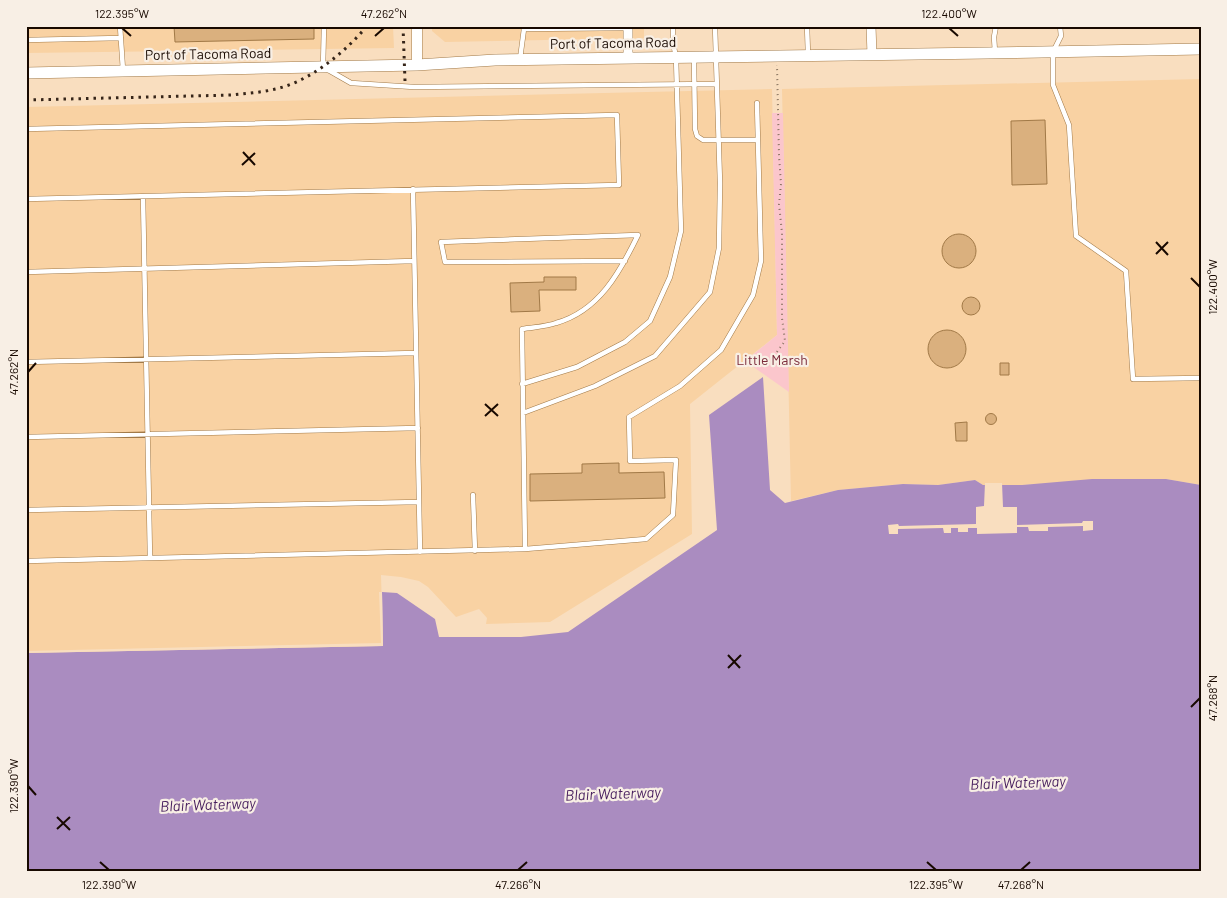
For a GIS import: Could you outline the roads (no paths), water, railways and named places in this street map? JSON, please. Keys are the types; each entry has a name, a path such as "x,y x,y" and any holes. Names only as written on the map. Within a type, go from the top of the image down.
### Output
{"main road":[{"name":"Port of Tacoma Road","path":"26,73 417,65 520,59 694,58 1201,49"}],"street":[{"path":"417,26 417,65"},
{"path":"871,26 872,55"},
{"path":"628,27 628,58"}],"lane":[{"path":"120,26 123,71"},
{"path":"324,26 323,67 351,84 414,87 716,84"},
{"path":"522,384 577,367 626,342 650,321 670,277 681,231 676,57 673,43 673,26"},
{"path":"523,413 595,386 655,356 710,292 719,248 720,183 715,26"},
{"path":"807,26 808,55"},
{"path":"995,53 994,37 996,26"},
{"path":"1060,26 1061,36 1053,52 1053,85 1069,125 1076,236 1126,271 1133,379 1201,378"},
{"path":"520,59 523,28 628,27"},
{"path":"26,40 121,38"},
{"path":"694,58 695,129 697,136 704,140 758,140"},
{"path":"26,561 524,549 646,539 673,515 676,460 630,460 629,417 680,386 720,350 753,295 761,261 757,103"},
{"path":"26,129 617,115 619,185 26,199"},
{"path":"413,190 420,552"},
{"path":"142,196 150,558"},
{"path":"524,549 522,329 557,323 586,310 608,288 625,261 638,235 441,242 446,262 625,261"},
{"path":"26,272 414,261"},
{"path":"26,362 416,353"},
{"path":"26,437 418,428"},
{"path":"473,495 475,550"},
{"path":"26,510 419,502"}],"water":[{"name":"Blair Waterway","path":"763,377 770,490 785,503 838,490 903,484 938,485 975,480 983,485 1022,485 1092,479 1166,479 1201,485 1201,872 26,872 26,653 383,646 382,592 397,593 435,619 439,637 521,637 568,632 717,530 709,415"}],"railway":[{"path":"26,100 232,95 273,90 297,82 320,69 350,44 367,26"},
{"path":"403,26 405,81"}],"park label":[{"name":"Little Marsh","path":"772,360"}]}
